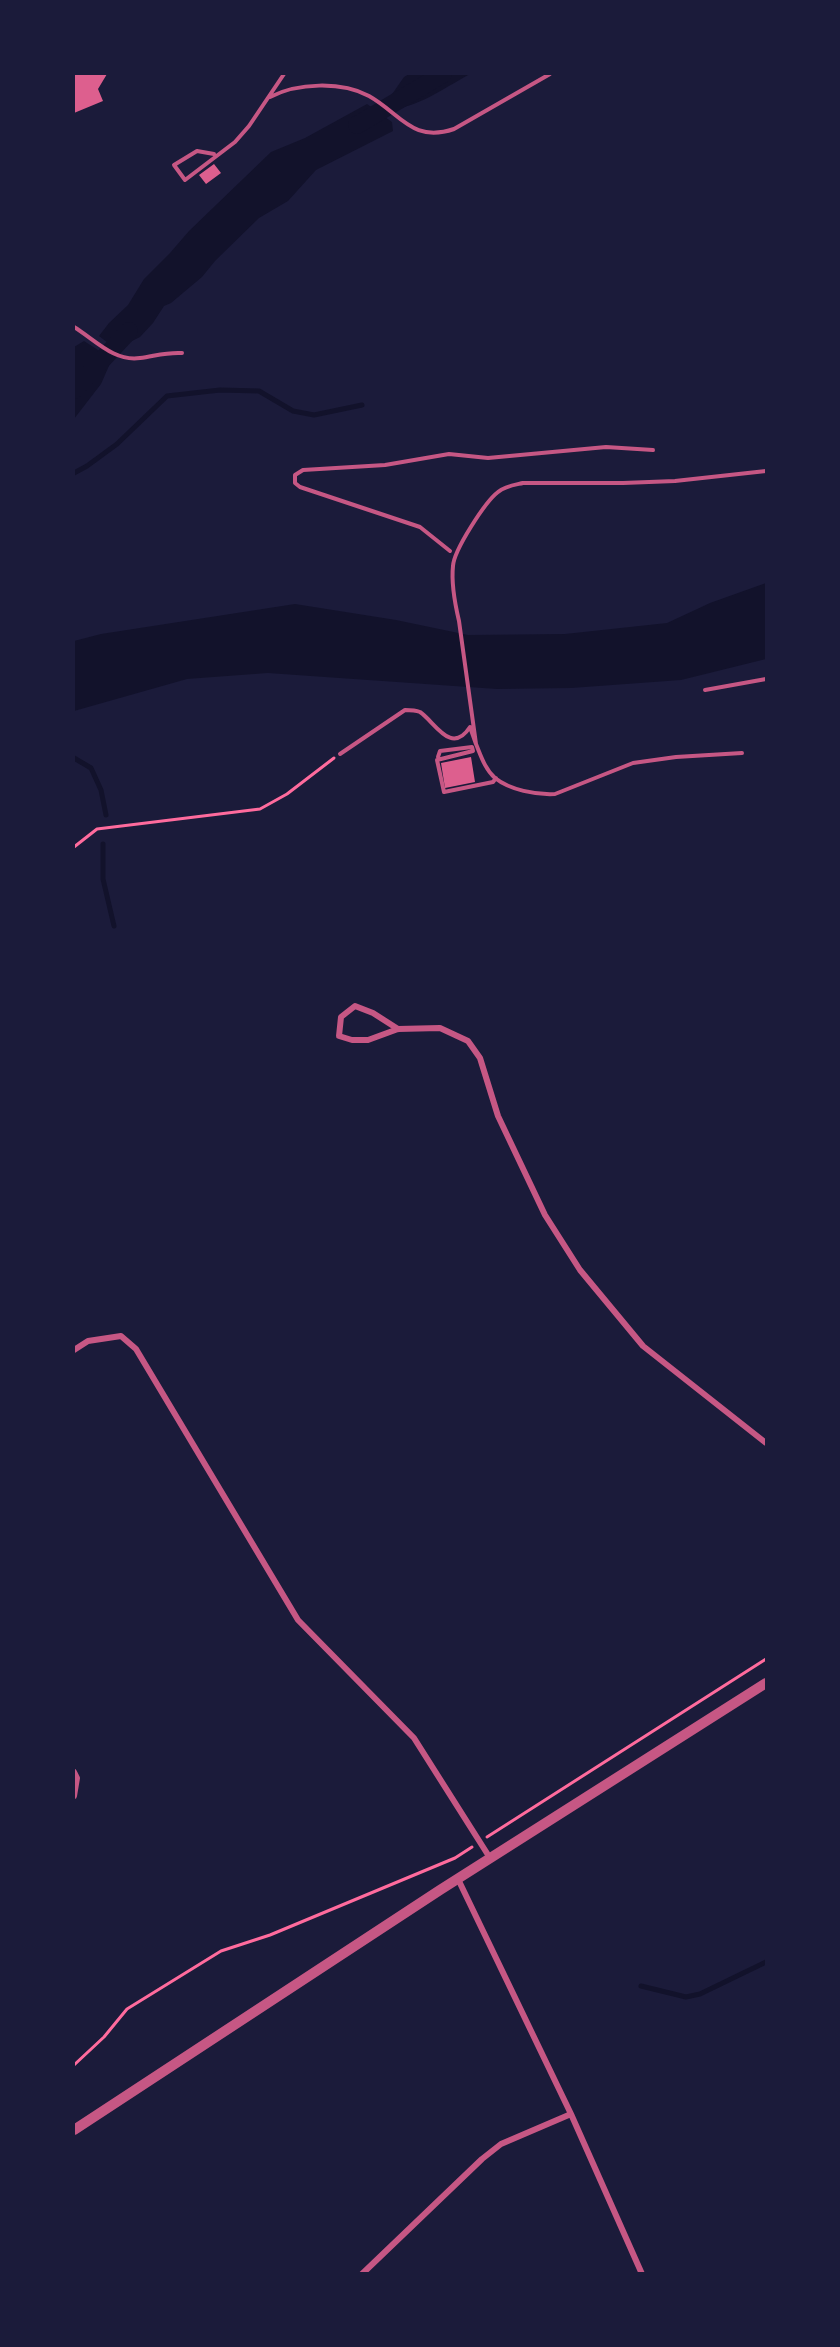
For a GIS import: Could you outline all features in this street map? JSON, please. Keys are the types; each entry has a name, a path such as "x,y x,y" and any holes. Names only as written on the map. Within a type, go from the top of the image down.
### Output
{"street":[{"path":"398,1029 373,1012 355,1006 341,1017 339,1036 352,1040 368,1040 398,1029 440,1028 468,1041 480,1058 498,1116 545,1215 580,1270 643,1346 766,1443"},
{"path":"74,1350 88,1341 121,1336 136,1349 298,1620 414,1738 490,1858"},
{"path":"74,2130 490,1858 766,1683"},
{"path":"74,1772 77,1778 74,1796"},
{"path":"458,1879 571,2114 642,2274"},
{"path":"362,2274 482,2159 501,2144 571,2114"}],"lane":[{"path":"214,154 197,151 174,165 185,180 235,142 249,126 284,74"},
{"path":"270,96 294,88 319,86 349,89 368,96 409,127 426,133 441,134 454,129 550,74"},
{"path":"74,327 115,355 134,359 167,352 182,353"},
{"path":"450,551 420,527 300,487 295,483 295,475 303,470 386,465 449,454 488,458 606,447 653,450"},
{"path":"476,744 455,605 453,566 456,554 481,511 499,491 523,483 665,482 766,471"},
{"path":"705,690 766,679"},
{"path":"340,754 405,710 420,713 439,732 447,736 458,738 466,734 470,727 484,765 496,778 535,794 555,794 633,763 687,756 742,753"},
{"path":"438,757 440,751 472,747 473,751 437,760 444,792 493,782 496,778"}],"path":[{"path":"74,846 97,828 182,820 260,809 287,794 340,754"},
{"path":"494,1833 766,1659"},
{"path":"74,2065 104,2037 127,2009 221,1951 280,1930 455,1858 471,1848"}],"shaded area":[{"path":"409,74 470,74 425,99 396,109 388,100 404,77"},
{"path":"367,104 392,122 393,131 316,170 288,201 259,218 202,277 171,303 164,306 140,337 116,349 99,336 128,305 144,279 189,231 271,152 305,138"},
{"path":"84,341 112,359 101,384 74,419 74,347"},
{"path":"766,583 766,659 681,680 571,688 497,689 268,673 187,679 74,711 74,641 101,634 295,604 396,620 468,635 565,634 667,623 710,603"}],"building":[{"path":"74,74 107,74 98,89 103,101 74,113"},
{"path":"214,164 221,173 206,184 199,175"},
{"path":"471,757 475,782 445,788 441,763"}],"waterway":[{"path":"357,125 443,74"},
{"path":"74,390 129,331"},
{"path":"74,473 117,444 167,396 220,390 259,391 293,411 314,415 362,405"},
{"path":"74,758 91,768 101,790 106,815"},
{"path":"103,844 103,879 114,926"},
{"path":"641,1986 686,1997 700,1994 766,1962"}]}
